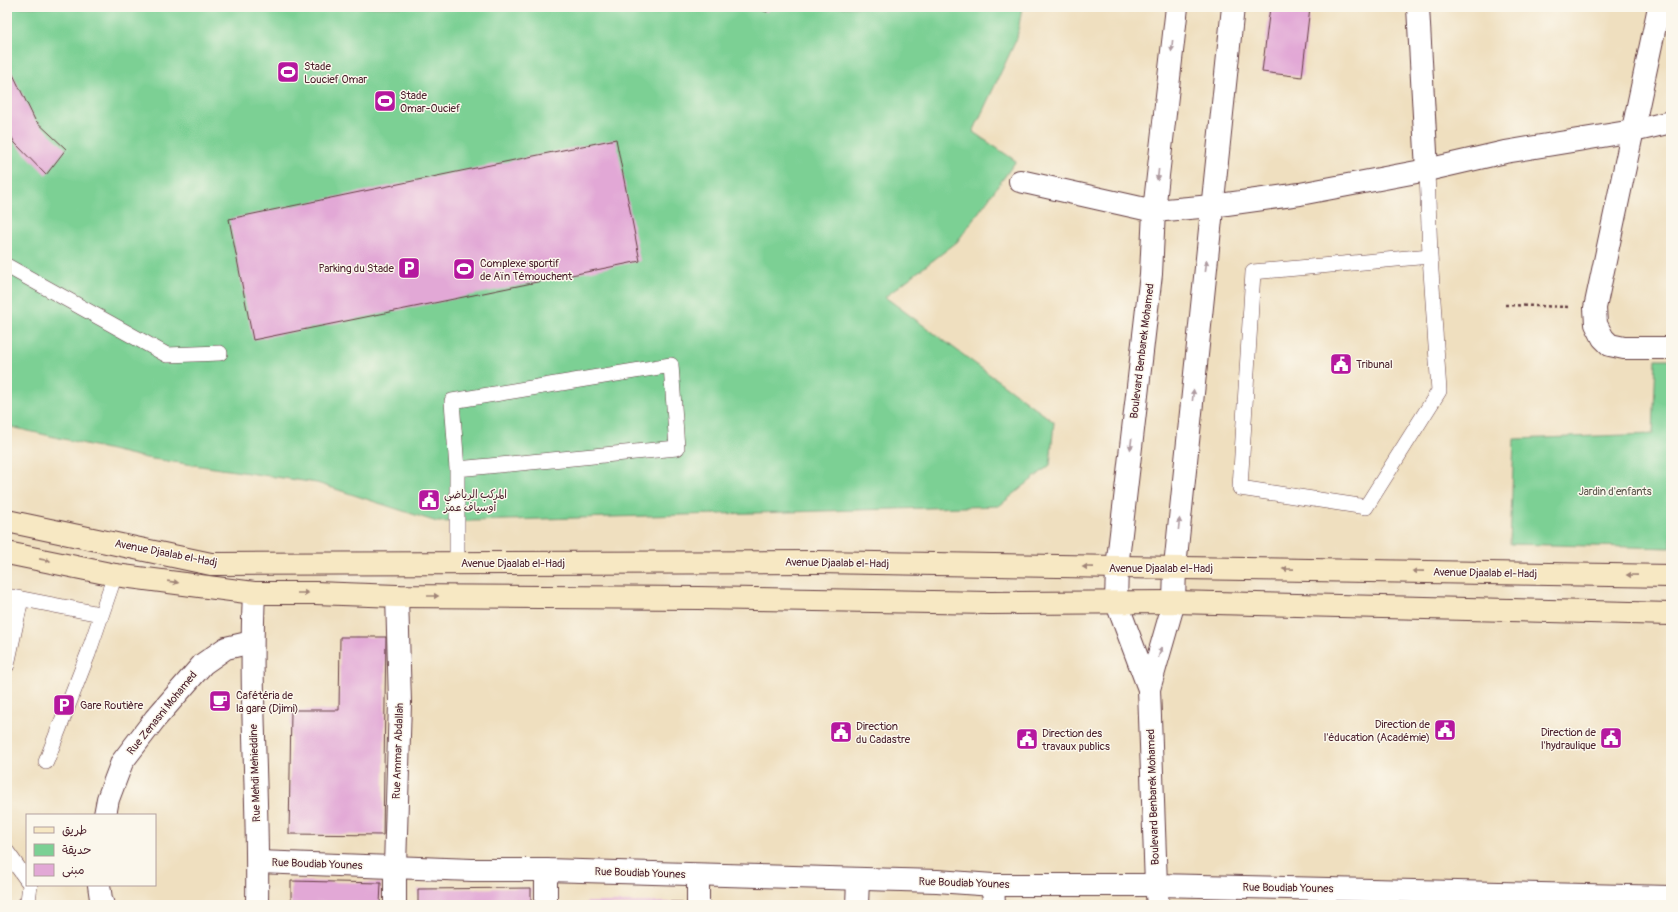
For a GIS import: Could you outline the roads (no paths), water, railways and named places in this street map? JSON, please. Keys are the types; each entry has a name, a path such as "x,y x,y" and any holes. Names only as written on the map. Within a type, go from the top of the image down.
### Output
{"main road":[{"name":"Avenue Djaalab el-Hadj","path":"7,521 211,564 818,562 1671,576"},
{"path":"7,553 115,574 254,594 315,593 397,596 683,597 990,603 1116,601 1671,614"}],"street":[{"name":"Boulevard Benbarek Mohamed","path":"1150,690 1116,601 1117,568 1151,274 1154,211 1177,7"},
{"name":"Boulevard Benbarek Mohamed","path":"1157,895 1150,690 1174,602 1175,567 1233,7"},
{"path":"1418,7 1427,170"},
{"path":"1659,7 1595,308 1596,324 1603,338 1610,345 1624,348 1671,348"},
{"path":"1020,181 1154,211 1212,206 1300,194 1427,170 1505,152 1671,122"},
{"name":"Rue Mehdi Mehieddine","path":"254,594 252,642 258,862 257,905"},
{"name":"Rue Ammar Abdallah","path":"395,905 400,703 397,596"},
{"name":"Rue Zenasni Mohamed","path":"105,814 108,799 122,762 155,719 203,664 226,648 252,642"},
{"name":"Rue Boudiab Younes","path":"258,862 472,870 546,870 937,882 994,895 1157,895 1393,898 1671,897"},
{"path":"546,870 546,905"},
{"path":"698,875 698,905"},
{"path":"857,905 858,880"},
{"path":"99,886 103,905"}],"lane":[{"path":"1427,170 1430,256 1439,391 1366,507 1240,488 1253,272 1430,256"},
{"path":"7,266 167,355 220,353"},
{"path":"457,469 677,448 671,365 452,401 457,469 457,563"},
{"path":"46,762 88,654 100,614 115,574"},
{"path":"7,665 14,597 100,614"},
{"path":"7,852 26,879"},
{"path":"24,905 28,901 30,886"}],"place":[{"name":"Stade Loucief Omar","path":"288,72"},
{"name":"Stade Omar-Oucief","path":"385,101"},
{"name":"Parking du Stade","path":"409,268"},
{"name":"Complexe sportif de Aïn Témouchent","path":"464,269"},
{"name":"Tribunal","path":"1341,364"},
{"name":"المركب الرياضي أوسياف عمر","path":"429,500"},
{"name":"Cafétéria de la gare (Djimi)","path":"220,701"},
{"name":"Gare Routière","path":"64,705"},
{"name":"Direction de l'éducation (Académie)","path":"1445,730"},
{"name":"Direction du Cadastre","path":"841,732"},
{"name":"Direction de l'hydraulique","path":"1611,738"},
{"name":"Direction des travaux publics","path":"1027,739"}],"park label":[{"name":"Jardin d'enfants","path":"1615,491"}]}
